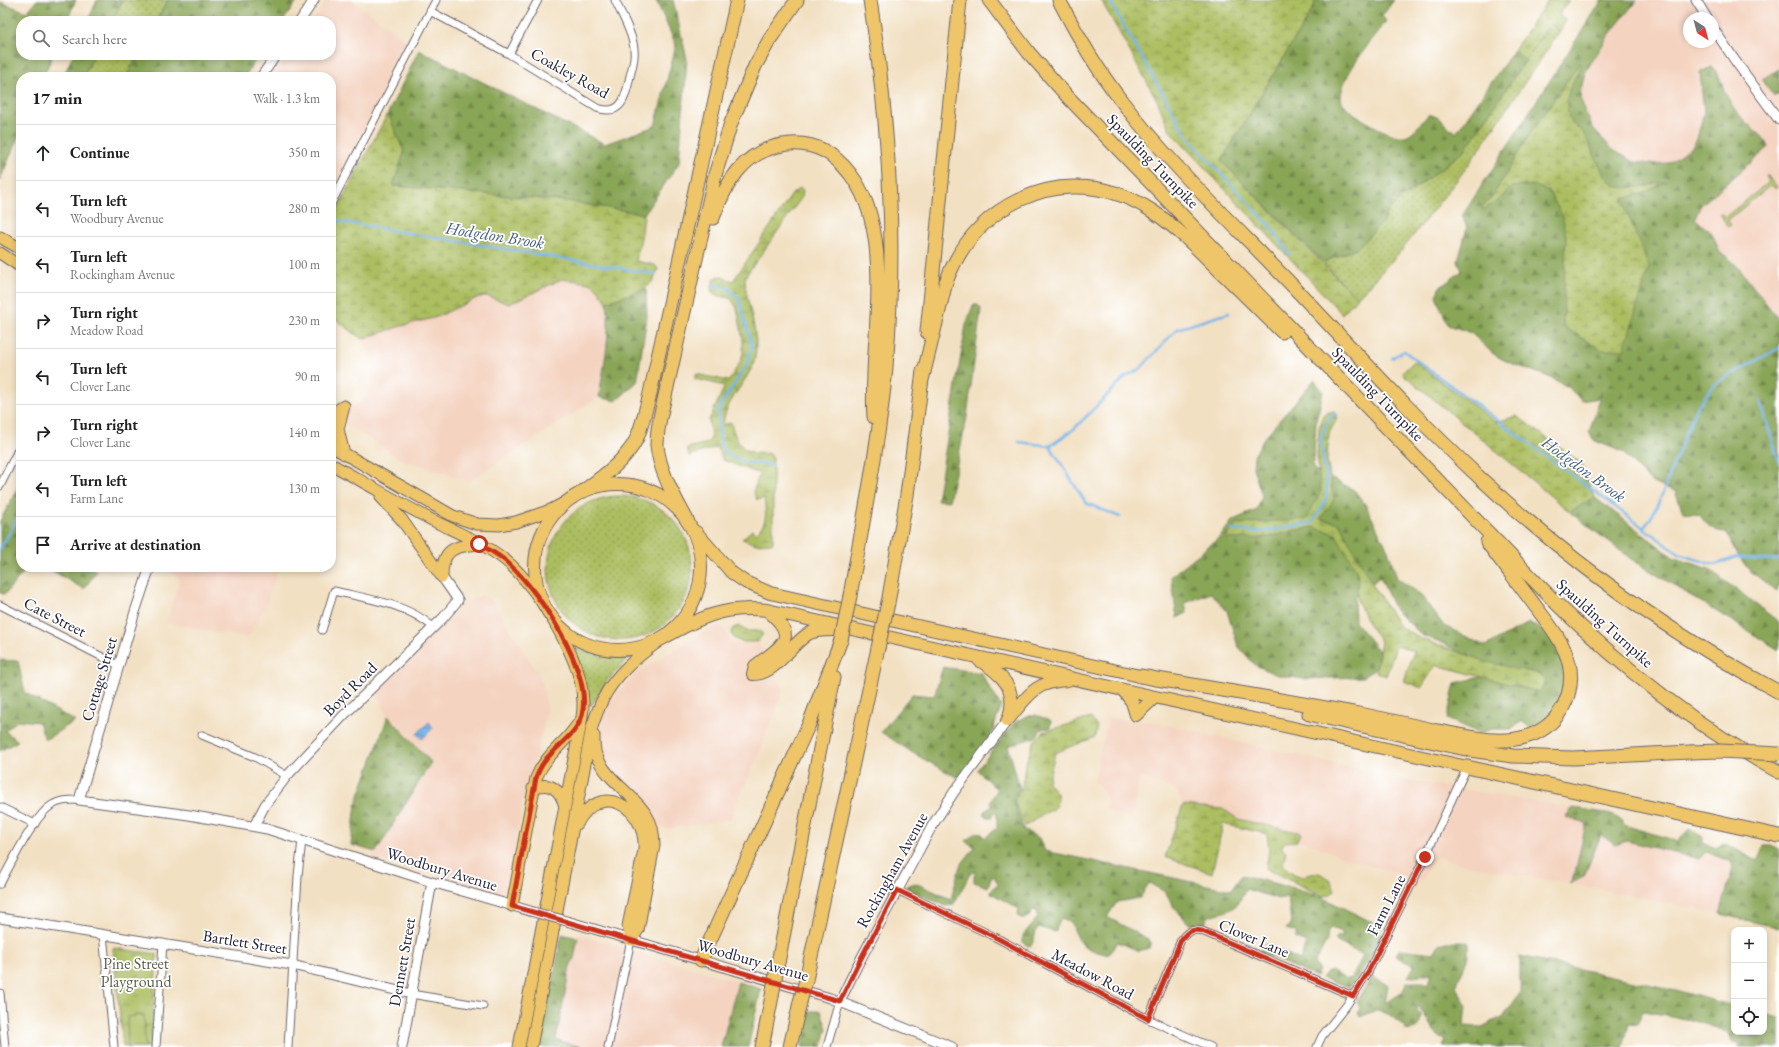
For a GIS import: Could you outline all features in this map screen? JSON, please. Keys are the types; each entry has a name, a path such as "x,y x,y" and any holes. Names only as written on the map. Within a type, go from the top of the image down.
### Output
{"highway":[{"path":"737,0 643,418 635,440 628,451 609,471 561,507 551,519 541,537 538,547 535,567 538,588 545,607 565,630 578,639 591,645 612,649 631,649 649,645 690,624 716,613 743,608 767,610 1779,836"},
{"path":"662,639 672,632 683,620 692,606 698,588 701,568 699,550 695,535 675,498 658,452 657,438 660,418 715,175 730,123 755,66 770,39 797,0"},
{"path":"762,1047 850,596 876,445 886,367 892,253 890,165 870,0"},
{"path":"790,1047 888,603 908,495 922,380 960,0"},
{"name":"Spaulding Turnpike","path":"989,0 1028,52 1068,96 1536,583 1600,644 1645,682 1740,750 1779,772"},
{"name":"Spaulding Turnpike","path":"1059,0 1095,63 1138,122 1203,193 1472,470 1544,534 1614,588 1694,643 1779,692"},
{"path":"695,263 722,194 735,174 750,159 770,148 792,144 814,146 823,150 849,171 864,196 870,212 875,235 877,293 873,396 876,445"},
{"path":"922,380 946,282 958,256 972,236 995,214 1022,198 1057,188 1093,188 1117,193 1139,202 1174,226 1189,239 1319,369 1395,437"},
{"path":"578,495 602,486 613,484 623,484 644,488 670,502 732,574 745,582 770,593 1441,744 1499,754 1543,758 1720,751 1779,754"},
{"path":"1140,676 1359,714 1474,738 1496,740 1516,739 1542,730 1557,718 1566,701 1569,692 1570,673 1567,655 1555,632 1450,493"},
{"path":"767,610 782,624 785,635 784,640 777,649 755,666 753,674 761,675 801,640 815,632 823,630 860,630"},
{"path":"701,960 809,724 841,640"},
{"path":"968,655 996,671 1004,680 1012,696 1012,705 1008,720"},
{"path":"1008,720 1027,697 1040,686 1059,681 1081,680"},
{"path":"1123,690 1132,702 1136,714 1155,697"}],"main road":[{"path":"0,237 16,246"},
{"path":"0,253 16,264"},
{"path":"336,411 344,406 338,429 344,454"},
{"path":"336,449 453,516 477,524 499,525 516,522 551,510 578,495"},
{"path":"336,467 479,544 495,553 511,565 545,607 570,652 580,678 584,700 582,717 519,1047"},
{"path":"366,484 384,500 402,520 442,577"},
{"path":"442,577 442,568 448,553 461,545 479,544"},
{"path":"531,1047 592,727 601,702 617,679 634,660 662,639"},
{"path":"512,906 536,778 544,761 569,736 582,717"},
{"path":"592,727 596,754 600,762 611,778 647,816 654,837 654,846 638,930 631,940"},
{"path":"533,788 540,786 552,787 561,796 565,808"},
{"path":"571,840 582,815 588,808 601,802 611,801 622,804 637,818 645,842 628,926 631,940"}],"street":[{"path":"303,16 314,0"},
{"path":"336,194 436,0"},
{"path":"509,54 538,0"},
{"name":"Coakley Road","path":"430,11 509,54 597,108 606,111 614,110 622,104 626,94 635,53 633,41 614,0"},
{"path":"1696,0 1703,12"},
{"path":"1719,37 1779,120"},
{"path":"264,72 273,60"},
{"path":"0,486 16,454"},
{"name":"Cottage Street","path":"79,800 118,665 148,572"},
{"name":"Boyd Road","path":"254,826 265,805 287,776 458,600 442,577"},
{"path":"322,630 334,592 400,607 419,616 433,627"},
{"name":"Cate Street","path":"0,605 118,665"},
{"name":"Rockingham Avenue","path":"828,1047 840,1001 857,966 932,826 954,792 1008,720"},
{"path":"202,735 255,757 287,776"},
{"name":"Farm Lane","path":"1317,1047 1328,1028 1353,996 1367,974 1425,857 1467,767"},
{"name":"Woodbury Avenue","path":"0,884 44,811 51,805 68,800 79,800 189,815 254,826 512,906 840,1001 952,1047"},
{"path":"0,807 35,824"},
{"path":"288,1047 298,876 302,840"},
{"name":"Dennett Street","path":"402,1047 432,882"},
{"name":"Meadow Road","path":"897,890 989,934 1148,1019 1211,1047"},
{"name":"Bartlett Street","path":"0,918 163,943 292,965 411,994 483,1006"},
{"name":"Clover Lane","path":"1148,1019 1181,940 1189,931 1195,930 1202,931 1353,996"},
{"path":"103,934 114,1047"},
{"path":"608,1047 631,940"},
{"path":"156,1047 163,943"},
{"path":"0,993 5,1047"}],"shaded area":[{"path":"327,0 352,0 408,42 336,182 336,72 276,72 285,60 336,60 336,16 316,16"},
{"path":"1637,0 1779,0 1779,320 1738,267 1728,257 1720,253 1712,235 1695,218 1701,205 1761,154 1764,138 1743,119 1728,97 1719,75 1700,72 1704,112 1697,139 1691,147 1669,163 1651,164 1634,162 1613,150 1595,131 1584,110 1580,92 1586,71 1609,35"},
{"path":"562,279 590,283 597,288 607,302 609,318 608,344 599,397 469,481 398,458 374,441 343,423 349,407 361,403 370,388 374,358 362,339 398,327 437,317 479,297 486,296 509,304"},
{"path":"167,572 277,572 267,603 248,638 166,623 180,578"},
{"path":"483,595 493,602 542,680 547,708 533,769 523,799 508,890 501,895 374,858 376,852 431,762 388,716 375,690 465,602"},
{"path":"718,623 733,643 760,645 784,690 757,758 730,819 665,829 657,824 636,796 613,773 600,755 602,724 605,711 613,698 635,674"},
{"path":"1108,718 1159,723 1395,778 1573,808 1565,817 1586,823 1627,841 1699,859 1706,852 1731,860 1732,871 1720,914 1604,890 1461,864 1436,857 1421,881 1351,860 1304,841 1297,841 1302,833 1238,819 1223,809 1183,805 1177,791 1140,777 1132,819 1105,809 1108,801 1102,789 1094,781"},
{"path":"578,934 738,982 721,1047 583,1047 556,1040"}],"green space":[{"path":"37,0 76,0 69,16 16,16 16,60 51,60 45,72 16,72 16,142 0,180 0,2 27,12"},
{"path":"97,0 123,0 115,16 90,16"},
{"path":"123,0 168,0 159,16 115,16"},
{"path":"168,0 298,0 287,16 159,16"},
{"path":"656,0 673,0 687,59 679,163 644,214 564,201 392,186 404,152 388,113 419,50 605,144 655,126 676,45"},
{"path":"1101,0 1315,0 1314,7 1221,161 1357,298 1342,314 1170,131 1157,100"},
{"path":"1315,0 1394,0 1382,16 1386,21 1351,69 1342,90 1341,99 1350,110 1359,117 1380,129 1399,136 1405,136 1412,132 1429,114 1437,117 1456,133 1514,50 1525,61 1464,151 1398,201 1388,211 1383,222 1356,249 1323,262 1221,161 1314,7"},
{"path":"1548,0 1569,0 1559,15 1566,21 1560,31 1550,24 1525,61 1514,50"},
{"path":"1602,0 1637,0 1609,35 1586,71 1580,92 1584,110 1595,131 1613,150 1634,162 1651,164 1669,163 1691,148 1697,139 1704,112 1700,72 1712,67 1718,74 1732,106 1745,122 1763,138 1768,146 1761,154 1701,205 1695,218 1713,235 1720,253 1728,257 1738,267 1779,320 1779,584 1777,592 1748,569 1734,549 1726,532 1718,531 1711,527 1700,515 1683,512 1675,491 1652,483 1622,452 1593,440 1589,432 1600,398 1581,401 1564,385 1544,375 1500,358 1469,332 1448,325 1436,297 1439,288 1462,271 1458,261 1467,228 1462,216"},
{"path":"1550,24 1560,31 1467,167 1402,250 1357,298 1323,262 1356,249 1383,222 1388,211 1398,201 1464,151"},
{"path":"71,60 92,60 86,72 65,72"},
{"path":"92,60 135,60 129,72 86,72"},
{"path":"135,60 256,60 247,72 129,72"},
{"path":"1579,64 1582,65 1569,90 1567,101 1568,114 1572,123 1581,130 1585,136 1607,179 1619,187 1625,188 1667,181 1644,193 1622,199 1649,267 1624,350 1602,350 1563,327 1566,236 1563,217 1549,192 1534,185 1511,187 1498,201 1482,210 1482,207 1491,199 1528,137"},
{"path":"1779,69 1779,95 1774,96 1762,79"},
{"path":"388,113 404,152 393,186 565,201 644,214 642,233 636,261 655,265 658,269 654,280 646,288 607,302 597,288 590,283 562,279 509,304 487,296 479,297 437,317 398,327 362,339 336,320 336,211"},
{"path":"1766,176 1768,176 1777,187 1775,189 1771,185 1728,220 1731,225 1729,227 1719,214 1721,213 1725,217 1769,182"},
{"path":"800,188 803,190 802,197 745,277 755,332 756,354 750,372 730,403 724,418 724,425 731,422 736,437 742,447 753,453 769,453 773,458 773,543 756,544 742,539 752,530 756,533 763,525 766,513 764,498 757,500 753,491 760,474 723,460 717,447 689,456 687,448 708,443 711,438 709,420 725,386 695,379 696,374 729,381 740,362 743,353 743,340 737,308 730,298 714,295 711,291 714,279 719,276 733,281 793,193"},
{"path":"646,288 647,317 637,382 616,401 599,397 608,338 607,302"},
{"path":"973,305 978,305 981,309 967,417 949,501 937,500 966,325"},
{"path":"1414,361 1496,422 1517,416 1581,463 1594,497 1570,512 1402,373"},
{"path":"1314,380 1323,392 1316,422 1313,469 1354,490 1365,504 1388,550 1397,578 1420,594 1444,626 1486,646 1529,623 1541,629 1552,640 1561,653 1565,678 1562,694 1547,718 1530,728 1522,721 1511,729 1493,729 1479,733 1447,719 1455,683 1481,677 1480,663 1441,642 1423,636 1395,610 1380,577 1354,597 1355,622 1379,651 1376,668 1363,677 1303,679 1277,675 1255,665 1238,646 1227,611 1211,593 1185,603 1187,613 1177,618 1171,576 1219,538 1233,520 1257,510 1262,496 1253,468 1254,456 1264,438"},
{"path":"1333,411 1338,417 1329,433 1327,459 1334,500 1320,519 1339,523 1374,587 1399,626 1419,638 1487,662 1540,674 1545,682 1540,692 1436,665 1421,688 1404,681 1414,651 1396,646 1386,676 1376,672 1381,641 1366,620 1357,600 1358,574 1336,534 1312,527 1263,538 1225,539 1237,524 1307,519 1321,491 1317,454 1319,428 1324,414"},
{"path":"16,491 16,572 24,572 5,594 0,593 0,521"},
{"path":"613,496 627,496 654,504 666,512 676,522 687,540 691,554 691,582 687,596 676,614 666,624 648,635 627,640 613,640 586,632 574,624 564,614 553,596 548,575 548,561 556,534 564,522 574,512 592,501"},
{"path":"1594,497 1673,557 1709,569 1779,622 1779,650 1631,559 1570,512"},
{"path":"54,572 96,572 84,589"},
{"path":"738,626 747,631 759,631 763,634 757,642 741,642 735,639 731,632 733,628"},
{"path":"578,648 596,655 626,658 628,660 607,681 592,705 588,705 575,654"},
{"path":"0,660 18,661 25,693 75,721 45,740 39,722 18,720 5,731 18,741 0,751"},
{"path":"943,667 981,673 1001,706 991,736 958,778 916,755 881,732 912,694 934,696"},
{"path":"1036,715 1051,721 1050,728 1041,729 1036,737 1008,746 1020,788 1013,800 1024,830 1039,838 1045,851 1231,890 1242,875 1313,893 1382,927 1377,943 1369,959 1350,987 1322,978 1326,973 1331,971 1346,979 1352,978 1363,955 1337,942 1335,939 1338,936 1342,938 1342,932 1331,928 1328,931 1327,941 1314,963 1319,969 1316,977 1259,952 1266,944 1300,960 1306,943 1296,939 1296,932 1286,929 1291,923 1288,897 1279,899 1246,889 1236,906 1228,911 1209,916 1203,926 1189,924 1172,905 1165,892 1149,883 1140,898 1117,902 1107,917 1148,939 1152,943 1149,948 1139,951 1118,942 1108,955 1093,951 1084,946 1077,937 1071,922 1061,918 1055,932 1038,927 1031,946 1026,945 1023,942 1023,935 1038,917 1037,911 1032,910 1031,915 1024,919 1017,916 1019,909 991,893 991,890 998,884 994,876 991,877 988,887 974,882 974,875 976,871 971,872 954,904 946,906 907,889 907,886 915,883 951,899 960,866 975,847 966,841 976,832 981,833 986,838 992,831 997,829 997,813 993,813 992,817 985,817 983,813 987,808 992,808 990,802 997,790 977,770 1014,723 1026,716"},
{"path":"388,716 431,762 376,852 351,845 356,804"},
{"path":"1091,718 1097,726 1095,737 1055,753 1048,782 1058,795 1056,807 1025,826 1014,801 1022,787 1025,765 1034,741 1043,732"},
{"path":"1183,805 1223,809 1238,819 1302,833 1297,841 1285,842 1281,847 1286,851 1283,864 1291,872 1299,876 1318,872 1330,880 1335,890 1330,895 1323,896 1266,869 1269,850 1267,834 1223,824 1212,873 1165,857"},
{"path":"1573,808 1606,813 1622,820 1624,825 1677,841 1689,829 1703,837 1703,843 1716,848 1724,843 1757,861 1764,846 1771,846 1779,850 1779,928 1720,914 1732,871 1731,861 1706,852 1699,859 1627,841 1615,845 1601,835 1584,876 1570,884 1575,873 1586,823 1565,817"},
{"path":"562,934 578,938 574,959 571,962 556,1040 583,1047 540,1047"},
{"path":"1446,942 1468,942 1468,957 1456,987 1466,1004 1464,1026 1482,1027 1504,1016 1520,993 1520,956 1675,990 1731,1005 1731,1035 1767,1035 1767,1015 1779,1018 1779,1047 1737,1047 1738,1043 1732,1042 1729,1033 1719,1029 1687,1019 1643,1011 1637,1025 1629,1024 1623,1047 1443,1047 1446,1040 1438,1037 1418,1005 1416,1008 1422,1016 1417,1027 1410,1031 1405,1029 1404,1026 1388,1014 1376,1010 1361,1017 1358,1012 1360,1009 1357,1000 1372,977 1388,985 1385,1003 1403,991 1407,982 1421,982 1427,985 1432,973 1408,977 1414,966 1395,956 1398,951 1401,949 1434,953 1439,944"},
{"name":"Pine Street Playground","path":"113,948 157,954 151,1047 123,1047"},
{"path":"738,982 761,989 748,1047 721,1047"},
{"path":"810,1011 821,1011 827,1028 822,1047 802,1047"},
{"path":"144,1015 145,1047 128,1047 127,1017"}],"water":[{"path":"429,722 433,728 422,739 417,734"}],"waterway":[{"path":"1109,0 1188,138 1273,229 1289,254"},
{"name":"Hodgdon Brook","path":"336,221 655,274"},
{"name":"Hodgdon Brook","path":"713,285 728,288 739,299 752,346 747,365 719,408 718,419 721,447 730,456 744,462 773,465"},
{"path":"1050,446 1074,429 1125,377 1139,370 1177,329 1229,313"},
{"path":"1644,528 1652,516 1661,497 1696,408 1716,383 1779,348"},
{"name":"Hodgdon Brook","path":"1392,358 1404,351 1679,554 1714,565 1737,557 1756,560 1779,559"},
{"path":"1760,400 1779,463"},
{"name":"Hodgdon Brook","path":"1232,530 1259,532 1312,523 1326,499 1327,488 1321,444 1327,423 1335,413"},
{"name":"Hodgdon Brook","path":"1019,442 1050,446 1086,503 1120,517"},
{"name":"Hodgdon Brook","path":"0,550 16,521"}],"route":[{"path":"479,544 495,553 511,565 545,607 570,652 580,678 584,700 582,717 576,728 544,761 536,778 512,906 840,1001 897,890 964,921 1148,1019 1181,940 1189,931 1195,930 1202,931 1353,996 1367,974 1425,857"}]}
